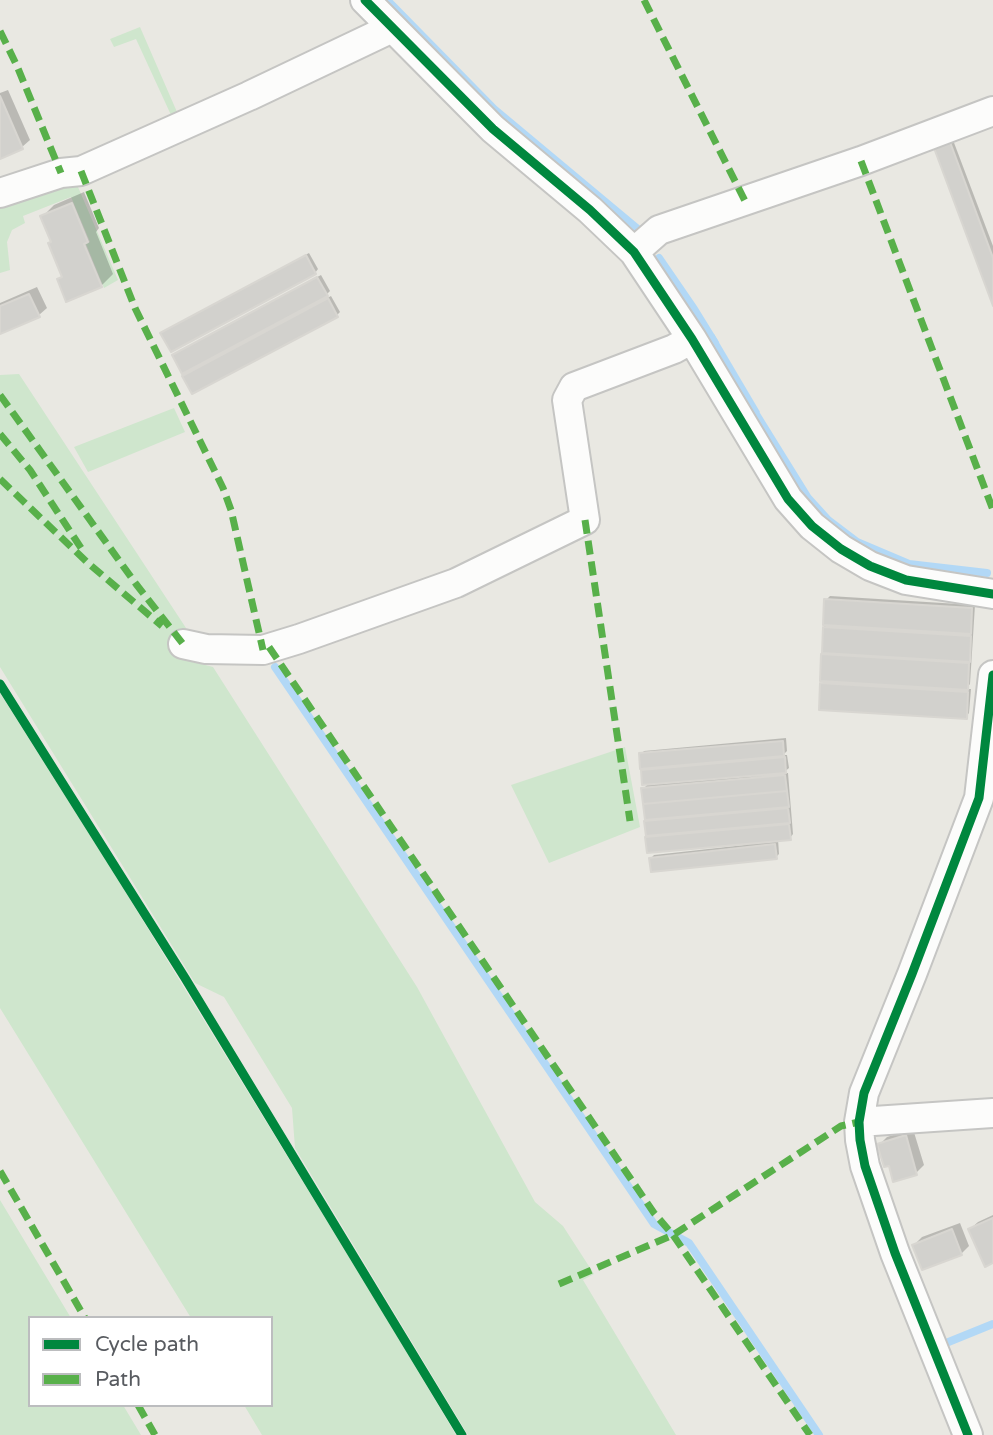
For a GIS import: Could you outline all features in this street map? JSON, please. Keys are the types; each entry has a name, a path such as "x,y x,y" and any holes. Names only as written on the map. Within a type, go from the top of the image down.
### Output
{"street":[{"path":"365,0 493,130 590,210 634,252 692,339 788,499 812,526 841,549 870,566 906,579 993,594"},
{"path":"0,193 61,173 81,171 392,28"},
{"path":"634,252 659,230 861,161 993,111"},
{"path":"183,644 206,649 263,650 299,639 456,583 586,520 567,400 574,387 674,349 692,339"},
{"path":"968,1435 895,1253 865,1166 859,1122 864,1093 979,798 993,675"},
{"path":"859,1122 993,1113"}],"green space":[{"path":"140,27 177,112 171,115 136,39 114,47 110,39"},
{"path":"75,180 118,280 104,288 86,244 90,242 71,197 23,216 25,223 12,230 7,242 10,270 0,273 0,206"},
{"path":"19,374 186,628 176,644 183,659 213,667 417,987 535,1202 563,1226 594,1274 583,1280 676,1435 468,1435 295,1148 292,1108 224,997 195,983 0,667 0,375"},
{"path":"174,408 185,432 88,472 74,447"},
{"path":"0,693 112,870 456,1435 262,1435 245,1407 273,1407 273,1316 190,1316 0,1008"},
{"path":"625,747 640,827 549,863 511,785"},
{"path":"0,1200 70,1316 28,1316 28,1407 124,1407 141,1435 0,1435"}],"water":[{"path":"714,334 760,412 752,418 705,339"}],"building":[{"path":"0,96 23,149 0,159"},
{"path":"950,142 993,258 993,306 934,148"},
{"path":"72,203 88,242 84,244 102,287 66,302 57,279 62,277 40,216"},
{"path":"306,255 316,274 171,352 160,333"},
{"path":"317,277 328,296 182,374 172,355"},
{"path":"29,294 40,317 0,334 0,306"},
{"path":"328,298 338,317 192,394 182,376"},
{"path":"824,599 972,608 971,634 823,625"},
{"path":"823,627 971,636 970,662 822,653"},
{"path":"821,654 969,663 968,690 820,681"},
{"path":"820,683 968,692 967,719 819,710"},
{"path":"783,741 784,756 640,769 639,753"},
{"path":"785,757 786,773 642,785 641,770"},
{"path":"785,775 787,791 643,804 641,788"},
{"path":"787,791 789,807 645,820 643,804"},
{"path":"788,808 790,823 646,836 644,821"},
{"path":"789,824 791,840 647,853 645,837"},
{"path":"775,844 777,859 651,872 649,858"},
{"path":"906,1135 917,1175 893,1182 889,1166 884,1167 877,1144"},
{"path":"993,1218 993,1263 985,1267 968,1229"},
{"path":"952,1229 962,1255 922,1270 912,1245"}],"waterway":[{"path":"387,0 494,109 639,230"},
{"path":"659,258 715,343"},
{"path":"751,406 808,498 828,520 857,542 909,564 987,573"},
{"path":"275,667 654,1224 689,1243 819,1435"},
{"path":"946,1343 993,1324"}],"marked path":[{"path":"644,0 745,201"},
{"path":"0,31 61,173"},
{"path":"861,161 993,510"},
{"path":"81,171 135,308 223,488 231,510 263,650"},
{"path":"0,395 136,584 183,644"},
{"path":"0,434 30,470 83,551"},
{"path":"0,479 88,563 162,626"},
{"path":"585,520 630,821"},
{"path":"269,647 654,1213 673,1235 810,1435"},
{"path":"559,1284 673,1235 841,1126 859,1122"},
{"path":"0,1171 84,1316"},
{"path":"139,1407 155,1435"}],"cycle path":[{"path":"365,0 493,129 590,210 634,252 692,339 788,499 812,526 841,549 870,566 906,580 993,594"},
{"path":"968,1435 895,1253 865,1166 859,1122 864,1093 979,798 993,675"},
{"path":"0,684 185,978 462,1435"}]}
